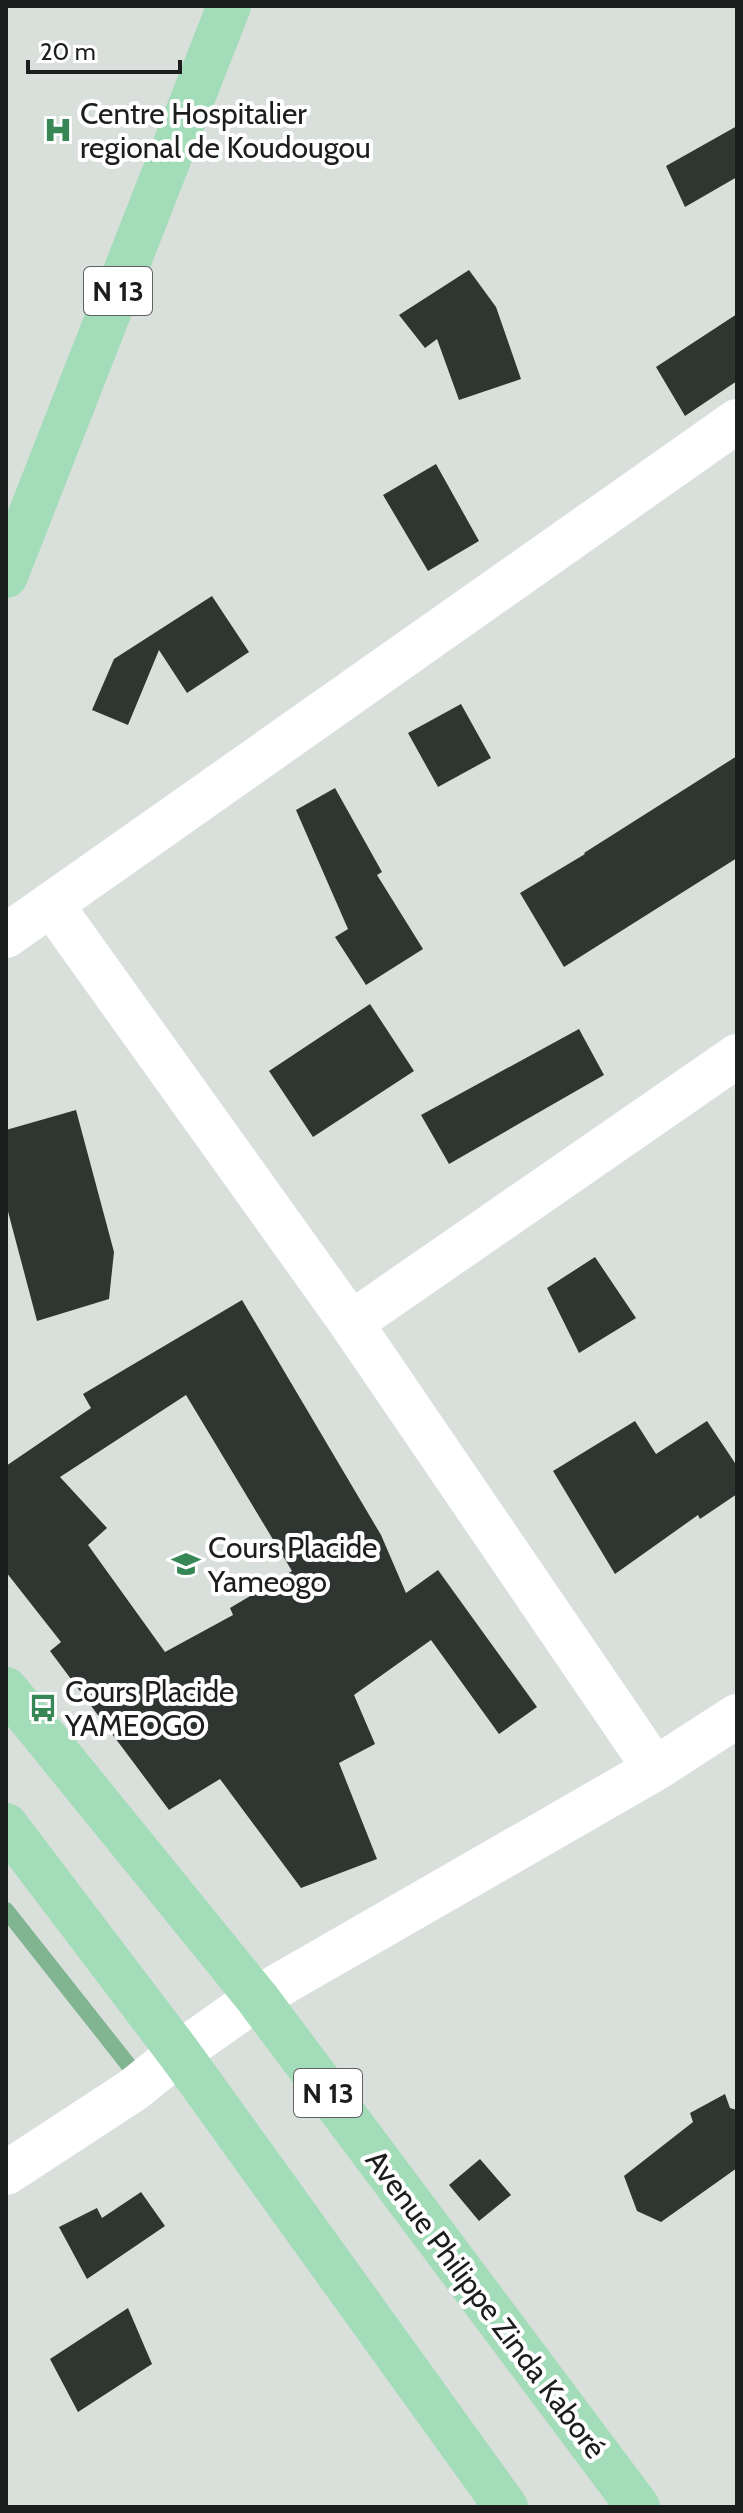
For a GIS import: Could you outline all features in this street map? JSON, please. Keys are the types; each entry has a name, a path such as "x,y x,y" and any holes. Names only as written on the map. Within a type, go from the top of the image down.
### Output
{"main road":[{"name":"N 13","path":"6,576 229,6"},
{"name":"Avenue Philippe Zinda Kaboré","path":"6,1689 257,1998 638,2507"},
{"path":"6,1825 179,2053 506,2507"}],"street":[{"path":"6,936 737,421"},
{"path":"51,904 351,1323 655,1769"},
{"path":"351,1323 737,1056"},
{"path":"6,2173 133,2090 257,1998 655,1769 737,1716"}],"building":[{"path":"737,126 737,177 685,207 666,166"},
{"path":"469,270 496,307 521,379 459,400 437,339 425,348 399,315"},
{"path":"737,314 737,381 685,416 656,367"},
{"path":"436,464 479,541 428,571 383,495"},
{"path":"212,596 249,652 187,693 159,650 128,725 92,710 114,659"},
{"path":"461,704 491,758 438,787 408,733"},
{"path":"737,756 737,858 564,967 520,893"},
{"path":"335,788 382,872 377,875 423,949 366,985 335,937 348,929 296,810"},
{"path":"370,1004 414,1071 313,1137 269,1071"},
{"path":"579,1029 604,1075 449,1164 421,1115"},
{"path":"76,1110 114,1252 109,1299 37,1321 6,1204 6,1130"},
{"path":"595,1257 636,1318 579,1353 547,1288"},
{"path":"242,1300 381,1535 406,1593 438,1570 537,1707 499,1734 431,1640 354,1695 375,1744 339,1763 377,1859 301,1888 220,1779 169,1810 50,1651 61,1642 6,1572 6,1466 91,1408 83,1394","holes":["186,1395 292,1571 230,1608 233,1615 165,1652 88,1545 107,1528 60,1477"]},
{"path":"635,1421 656,1454 707,1421 737,1466 737,1494 700,1519 698,1515 615,1574 553,1471"},
{"path":"725,2094 730,2108 737,2110 737,2168 661,2222 637,2211 624,2176 693,2122 690,2113"},
{"path":"480,2159 511,2195 479,2221 449,2185"},
{"path":"141,2192 165,2226 87,2279 59,2227 97,2208 102,2218"},
{"path":"128,2308 152,2364 78,2412 50,2359"}],"waterway":[{"path":"6,1910 130,2067"}],"place":[{"name":"Centre Hospitalier regional de Koudougou","path":"58,130"},
{"name":"Cours Placide Yameogo","path":"186,1564"},
{"name":"Cours Placide YAMEOGO","path":"43,1708"}]}
